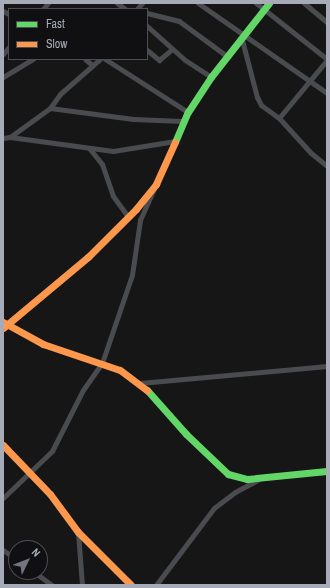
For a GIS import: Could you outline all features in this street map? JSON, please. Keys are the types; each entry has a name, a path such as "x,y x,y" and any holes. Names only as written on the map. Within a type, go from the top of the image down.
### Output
{"street":[{"path":"198,3 244,37 310,80 327,93"},
{"path":"256,3 266,6 327,60 279,118"},
{"path":"304,3 327,22"},
{"path":"3,498 52,451 83,390 102,363 132,275 140,220 183,121 211,77 244,37 266,6"},
{"path":"148,12 180,21 228,57"},
{"path":"148,27 172,49 211,77"},
{"path":"244,37 257,97 261,105 279,118 311,153 327,166"},
{"path":"148,51 159,60 172,49"},
{"path":"3,77 31,60"},
{"path":"86,60 92,65"},
{"path":"3,138 10,136 50,108 60,94 99,60"},
{"path":"108,60 188,112"},
{"path":"50,108 133,119 183,121"},
{"path":"10,136 113,151 175,141"},
{"path":"88,148 102,164 113,196 128,217"},
{"path":"156,184 128,217 88,257 4,325 43,344 120,370 140,383 159,401 186,434 228,474 247,479 327,471"},
{"path":"140,383 327,366"},
{"path":"3,445 30,472 78,532 131,585"},
{"path":"156,585 214,508 234,492 261,478"},
{"path":"78,532 82,585"}],"traffic: fast":[{"path":"175,142 188,112 211,77 269,3"},
{"path":"147,390 186,434 228,474 247,479 327,471"}],"traffic: slow":[{"path":"3,328 88,257 136,209 156,184 175,142"},
{"path":"3,322 43,344 120,370 147,390"},
{"path":"3,445 50,494 78,532 131,585"}]}
